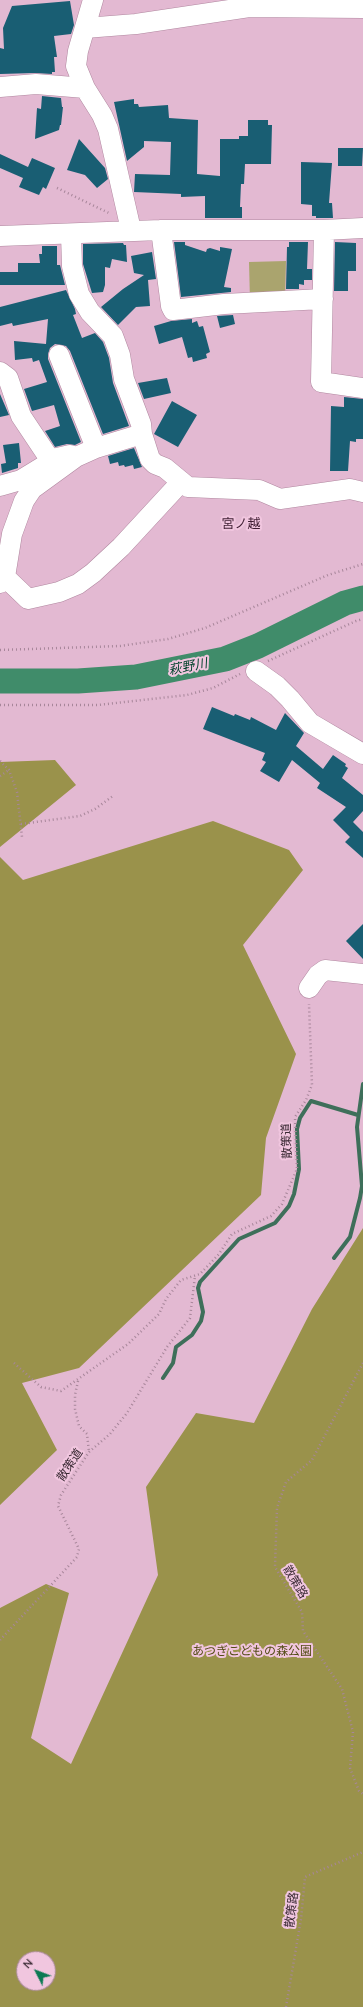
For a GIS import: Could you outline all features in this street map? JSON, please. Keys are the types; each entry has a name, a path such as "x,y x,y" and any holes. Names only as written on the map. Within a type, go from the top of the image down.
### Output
{"street":[{"path":"93,0 76,59 76,66 85,88 102,115 108,129 131,227"},
{"path":"85,28 136,24 249,7 363,8"},
{"path":"0,86 36,84 85,88"},
{"path":"0,236 71,234 131,227 161,230 324,230 363,228"},
{"path":"161,230 171,306 173,310 224,304 323,299"},
{"path":"324,230 321,382 363,388"},
{"path":"71,234 72,266 79,294 90,312 113,336 120,355 124,379 141,424 142,434 150,459 155,464 165,468 188,487 258,490 280,499 350,489 363,492"},
{"path":"59,355 96,448"},
{"path":"0,372 8,378 21,416 51,461"},
{"path":"142,434 96,448 76,457 32,489 24,501 12,534 2,580 28,599 59,592 78,584 93,573 121,547 181,482"},
{"path":"0,486 21,480 51,461 70,455 76,457"},
{"path":"256,671 281,690 310,723 363,754"},
{"path":"309,988 318,974 325,970 363,974"}],"path":[{"path":"57,188 131,227"},
{"path":"0,650 120,646 168,639 205,628 328,575 363,564"},
{"path":"0,705 98,705 187,695 213,688 243,673 256,671 266,662 363,619"},
{"path":"0,761 9,770 17,792 22,837"},
{"path":"0,776 9,770"},
{"path":"20,824 80,816 95,809 113,796"},
{"name":"散策道","path":"14,1363 41,1387 61,1391 128,1344 159,1314 166,1299 181,1280 200,1274 219,1254 232,1234 271,1216 282,1204 297,1169 294,1117 306,1100 312,1086 309,988"},
{"name":"散策道","path":"0,1640 76,1557 79,1549 58,1506 58,1502 88,1452 110,1434 127,1413 167,1347 190,1318 192,1314 195,1276"},
{"name":"散策路","path":"363,1364 312,1460 286,1482 277,1508 275,1567 302,1612 303,1631 342,1689 353,1732 350,1768 358,1791 363,1794"},
{"path":"78,1380 75,1395 75,1409 79,1426 87,1434 88,1452"},
{"name":"散策路","path":"286,2007 301,1919 305,1877 363,1852"}],"shaded area":[{"path":"286,261 285,300 250,301 249,262"}],"green space":[{"path":"55,760 76,785 0,847 0,762"},
{"path":"213,821 289,850 303,870 243,945 296,1054 266,1138 261,1195 79,1368 22,1383 57,1450 0,1505 0,857 23,880"},
{"name":"あつぎこどもの森公園","path":"363,1228 363,2007 0,2007 0,1608 46,1584 69,1593 31,1738 71,1764 158,1575 146,1487 196,1413 254,1423 312,1309"}],"building":[{"path":"70,1 74,25 71,34 54,36 57,57 54,57 55,72 52,72 52,74 0,74 0,48 4,49 3,28 12,6"},
{"path":"42,96 61,98 63,107 61,125 59,130 35,139 37,108 41,109"},
{"path":"134,99 134,104 138,104 139,107 168,105 169,118 198,120 197,174 220,176 220,139 239,139 239,136 248,136 248,120 268,120 268,125 272,125 271,164 245,164 244,184 241,184 240,207 242,207 242,218 205,218 205,196 181,197 181,194 134,192 135,174 170,175 171,142 144,141 144,147 127,161 114,102"},
{"path":"79,139 105,168 108,179 97,188 85,175 67,170"},
{"path":"338,148 363,148 362,166 338,166"},
{"path":"0,154 28,167 32,158 55,168 46,189 43,187 39,195 19,187 23,178 0,168"},
{"path":"301,162 332,163 329,203 332,203 333,218 316,218 316,216 312,216 312,205 301,204"},
{"path":"174,242 185,242 185,245 206,252 207,249 210,248 220,251 220,247 232,249 224,287 231,288 231,292 181,297"},
{"path":"289,242 308,242 307,269 312,269 312,280 304,280 304,285 299,284 299,289 286,289 287,247 289,247"},
{"path":"335,242 356,243 356,271 348,271 348,291 334,291"},
{"path":"123,243 126,245 127,262 112,259 110,268 105,267 105,285 103,292 92,293 83,264 83,244"},
{"path":"42,246 57,246 57,265 60,265 65,285 0,285 0,272 18,272 18,263 40,263 39,254 42,254"},
{"path":"152,252 156,279 148,280 150,306 136,307 118,325 101,307 123,289 144,275 134,273 131,256"},
{"path":"66,290 75,309 76,314 73,315 82,338 95,333 103,342 109,358 113,383 129,426 103,434 70,351 66,346 55,344 50,348 48,359 81,442 75,445 67,444 55,447 45,431 60,426 54,405 32,411 24,389 47,382 39,360 33,362 32,358 15,360 14,341 46,344 48,319 13,326 12,323 0,326 0,307"},
{"path":"233,315 235,324 220,328 217,316"},
{"path":"192,319 192,323 197,321 199,327 203,326 210,352 206,354 207,358 193,362 192,357 188,358 182,337 159,344 154,326 171,321"},
{"path":"167,378 171,393 144,399 138,383"},
{"path":"0,394 9,415 0,417"},
{"path":"344,397 363,399 363,439 356,439 356,442 350,441 348,471 330,471 331,406 344,407"},
{"path":"172,401 197,415 178,447 154,434"},
{"path":"19,443 21,463 18,463 18,468 2,473 1,464 6,463 3,445"},
{"path":"134,448 142,467 134,469 133,465 125,467 124,465 119,466 118,462 110,464 108,456"},
{"path":"212,707 234,716 235,714 250,720 251,717 276,730 285,713 304,733 296,746 323,769 333,755 346,764 345,766 348,768 342,778 363,795 363,811 353,822 363,832 363,858 345,842 350,837 333,820 346,807 317,788 320,783 292,760 279,782 260,771 266,762 262,760 265,753 203,729"},
{"path":"363,924 363,959 346,941"}],"waterway":[{"name":"萩野川","path":"0,681 78,681 136,677 225,659 258,646 345,603 363,598"},
{"path":"334,1258 350,1237 360,1198 362,1186 357,1127 363,1084"},
{"path":"163,1378 173,1363 176,1347 192,1335 201,1321 203,1312 198,1288 200,1282 239,1239 275,1223 289,1206 294,1194 299,1169 297,1129 300,1118 311,1101 358,1115"}],"district":[{"name":"宮ノ越","path":"241,524"}]}
